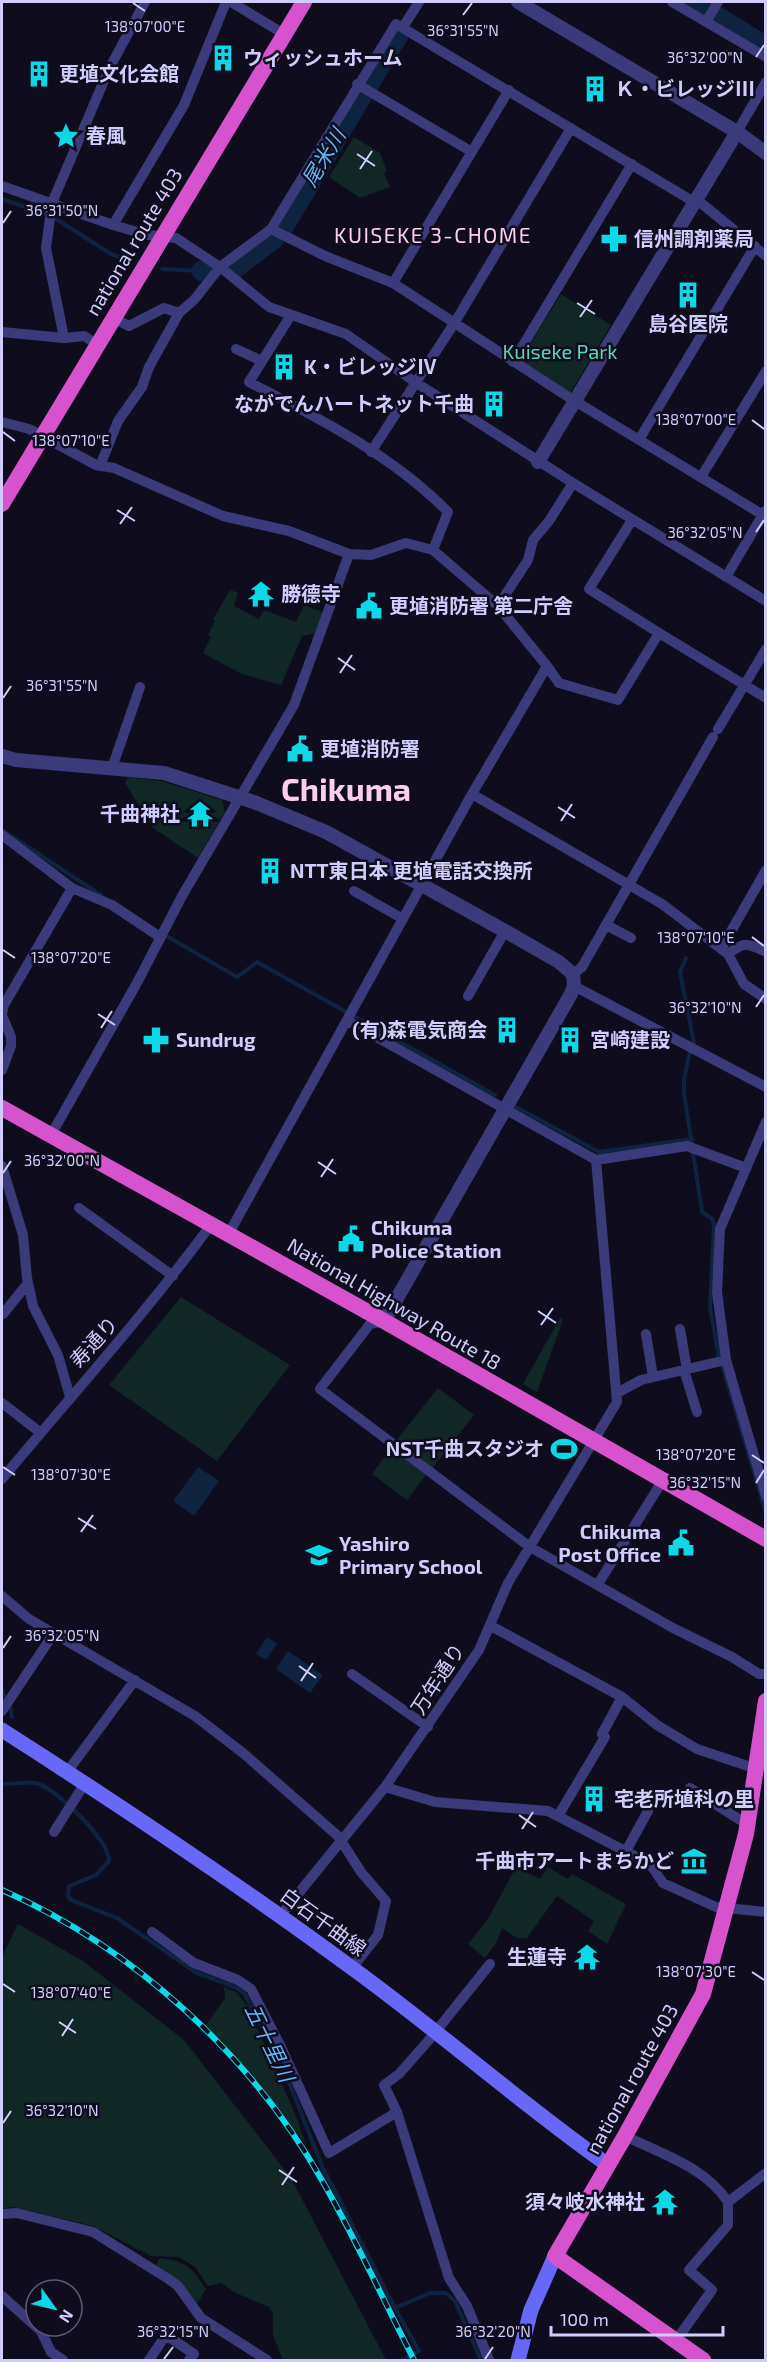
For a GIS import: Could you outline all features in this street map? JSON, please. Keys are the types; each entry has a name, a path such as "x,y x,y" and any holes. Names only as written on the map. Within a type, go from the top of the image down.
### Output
{"highway":[{"name":"national route 403","path":"2,504 161,236 304,2"},
{"name":"National Highway Route 18","path":"2,1108 384,1321 765,1539"},
{"name":"national route 403","path":"555,2256 626,2136 703,1994 748,1825 765,1701"},
{"path":"555,2256 703,2361"}],"main road":[{"name":"白石千曲線","path":"2,1730 85,1783 280,1916 435,2030 608,2165"},
{"path":"518,2361 531,2310 555,2256"}],"street":[{"path":"64,338 46,248 52,203 109,69 145,2"},
{"path":"113,225 184,105 226,2"},
{"path":"231,2 284,34"},
{"path":"403,27 419,2"},
{"path":"518,2 737,132 765,153"},
{"path":"672,2 765,57"},
{"path":"706,22 718,2"},
{"path":"100,466 118,421 142,387 149,367 179,313 194,300 220,267 276,232 363,87 396,24 695,201 765,256"},
{"path":"538,462 765,82"},
{"path":"363,87 472,152"},
{"path":"393,283 509,90"},
{"path":"371,452 455,322 571,128"},
{"path":"513,362 632,164"},
{"path":"2,186 113,225 176,238 220,267 269,307 346,334 538,462 765,601"},
{"path":"276,232 393,283 513,362 764,513 726,577"},
{"path":"640,438 755,246"},
{"path":"113,318 129,326 164,309 179,313"},
{"path":"291,315 249,382 299,408 392,464 448,512 433,550"},
{"path":"2,332 64,338 84,336 97,344"},
{"path":"236,349 262,361"},
{"path":"701,477 765,371"},
{"path":"2,422 42,435 100,466 114,468 223,516 289,531 350,554 371,555 406,543 433,550 498,606 559,683 618,700 659,633"},
{"path":"498,606 528,560 533,540 549,521 573,483"},
{"path":"632,520 589,589 765,698"},
{"path":"51,1135 138,981 162,933 294,705 350,554"},
{"path":"765,649 574,980 505,1108 384,1321 370,1324 320,1389 530,1547 673,1628 732,1657 759,1674 765,1674"},
{"path":"228,1235 472,794 547,666"},
{"path":"112,768 140,687"},
{"path":"2,756 164,773 239,797 326,832 505,931 574,980 765,1087"},
{"path":"472,794 662,904 724,952 744,984 765,999"},
{"path":"2,835 72,888 112,905 162,933"},
{"path":"724,952 765,870"},
{"path":"2,1070 6,1039 2,1015 4,1005 72,888"},
{"path":"354,891 403,919"},
{"path":"606,925 631,938"},
{"path":"468,996 505,931"},
{"path":"724,952 741,944 749,944 765,952"},
{"path":"350,1017 596,1160 693,1148 746,1168"},
{"path":"765,1122 720,1229 717,1305 726,1360 765,1496"},
{"path":"596,1160 617,1393 653,1377 726,1360"},
{"path":"2,1166 23,1235 33,1306 58,1355 70,1397"},
{"path":"80,1208 173,1276"},
{"name":"寿通り","path":"2,1479 70,1397 147,1311 210,1226"},
{"path":"3,1314 28,1283"},
{"path":"680,1329 685,1370 697,1412"},
{"path":"646,1334 653,1377"},
{"name":"万年通り","path":"280,1916 384,1788 479,1650 508,1582 617,1402 617,1393"},
{"path":"2,1403 41,1433"},
{"path":"598,1584 663,1480"},
{"path":"2,1596 29,1618 195,1716 243,1753 339,1836 361,1872 386,1901 378,1935 352,1968"},
{"path":"491,1626 622,1697 657,1725 697,1749 757,1769"},
{"path":"2,1711 54,1633"},
{"path":"352,1674 428,1727"},
{"path":"67,1772 135,1680"},
{"path":"558,1816 605,1737 602,1734 622,1697"},
{"path":"54,1833 85,1783"},
{"path":"384,1788 435,1802 548,1811 650,1864 663,1883 716,1907 765,1912"},
{"path":"690,1788 748,1825"},
{"path":"626,1851 648,1811"},
{"path":"152,1932 194,1963 238,1980 251,1989 290,2065 329,2153 397,2112"},
{"path":"489,2361 467,2306 449,2278 397,2112 384,2085 399,2074 490,1964"},
{"path":"626,2136 696,2170 709,2180 728,2202 728,2225 689,2270 712,2290 675,2342"},
{"path":"728,2202 765,2173"},
{"path":"2,2214 16,2213 93,2232 178,2286 201,2318 267,2361"},
{"path":"2,2296 41,2331 51,2352 63,2361"},
{"path":"149,2361 166,2335 194,2354 189,2361"}],"green space":[{"path":"354,137 380,153 387,171 384,174 390,187 360,198 329,177"},
{"name":"Kuiseke Park","path":"561,294 611,325 570,393 520,361"},
{"path":"230,590 238,593 234,606 259,619 264,610 296,622 304,605 325,613 316,633 302,636 281,685 242,674 203,653 211,637 208,635 215,621 213,619"},
{"path":"128,777 161,781 222,800 225,811 198,858 153,828 125,783"},
{"path":"181,1297 290,1365 217,1461 109,1385"},
{"path":"560,1318 563,1320 537,1392 523,1384"},
{"path":"438,1388 474,1415 431,1470 395,1442"},
{"path":"391,1448 426,1475 407,1500 372,1474"},
{"path":"516,1867 540,1879 548,1867 568,1879 572,1874 626,1904 607,1944 588,1931 594,1921 557,1896 527,1938 517,1938 502,1928 497,1942 485,1958 468,1944 488,1919"},
{"path":"18,1924 83,1961 184,2040 291,2178 386,2360 283,2360 273,2335 273,2314 269,2307 236,2293 221,2283 208,2286 195,2267 179,2257 151,2256 93,2226 14,2207 2,2208 2,1957"},
{"path":"224,1987 236,1992 247,2005 296,2116 306,2145 254,2077 206,2025 225,1998"},
{"path":"160,2258 177,2261 196,2275 206,2289 196,2305 181,2283 156,2265"}],"water":[{"path":"198,1467 219,1481 194,1516 173,1501"},
{"path":"267,1637 277,1644 266,1660 256,1654"},
{"path":"288,1651 323,1675 310,1693 276,1669"}],"waterway":[{"name":"尾米川","path":"690,2 703,9"},
{"name":"尾米川","path":"719,18 766,47"},
{"name":"尾米川","path":"235,268 273,239 283,227 398,35"},
{"name":"尾米川","path":"2,199 46,214"},
{"name":"尾米川","path":"53,217 111,254 126,259"},
{"path":"162,269 202,271"},
{"name":"尾米川","path":"202,271 207,271"},
{"path":"2,830 101,895"},
{"path":"163,934 237,977 257,962 495,1095"},
{"path":"686,958 680,972 694,1043"},
{"path":"690,1051 684,1079 684,1093 702,1212 712,1219 714,1225 710,1307 719,1357"},
{"path":"516,1107 599,1152 692,1139"},
{"path":"722,1365 766,1513"},
{"path":"2,1689 4,1696"},
{"path":"10,1706 12,1717"},
{"name":"五十里川","path":"2,1784 35,1783 47,1788 81,1817 101,1841 109,1861 96,1875 69,1886 68,1896 71,1900 117,1918 197,1973 235,1987 244,1993 283,2067 322,2166 395,2308 430,2293 446,2293 455,2301 481,2360"},
{"path":"395,2308 419,2351 402,2360"}],"railway":[{"path":"2,1890 51,1914 98,1942 143,1975 185,2010 225,2050 261,2091 294,2136 323,2182 414,2360"}],"place":[{"name":"ウィッシュホーム","path":"223,58"},
{"name":"更埴文化会館","path":"39,74"},
{"name":"Ｋ・ビレッジⅢ","path":"595,89"},
{"name":"春風","path":"66,136"},
{"name":"信州調剤薬局","path":"614,239"},
{"name":"島谷医院","path":"688,295"},
{"name":"K・ビレッジⅣ","path":"284,367"},
{"name":"ながでんハートネット千曲","path":"494,404"},
{"name":"勝德寺","path":"261,594"},
{"name":"更埴消防署 第二庁舎","path":"369,606"},
{"name":"更埴消防署","path":"300,749"},
{"name":"千曲神社","path":"200,814"},
{"name":"NTT東日本 更埴電話交換所","path":"270,871"},
{"name":"(有)森電気商会","path":"507,1030"},
{"name":"Sundrug","path":"156,1040"},
{"name":"宮崎建設","path":"570,1040"},
{"name":"Chikuma Police Station","path":"351,1239"},
{"name":"NST千曲スタジオ","path":"564,1449"},
{"name":"Chikuma Post Office","path":"681,1543"},
{"name":"Yashiro Primary School","path":"319,1555"},
{"name":"宅老所埴科の里","path":"594,1799"},
{"name":"千曲市アートまちかど","path":"694,1861"},
{"name":"生蓮寺","path":"587,1957"},
{"name":"須々岐水神社","path":"665,2202"}],"district":[{"name":"KUISEKE 3-CHOME","path":"433,236"},
{"name":"Chikuma","path":"346,790"}]}
